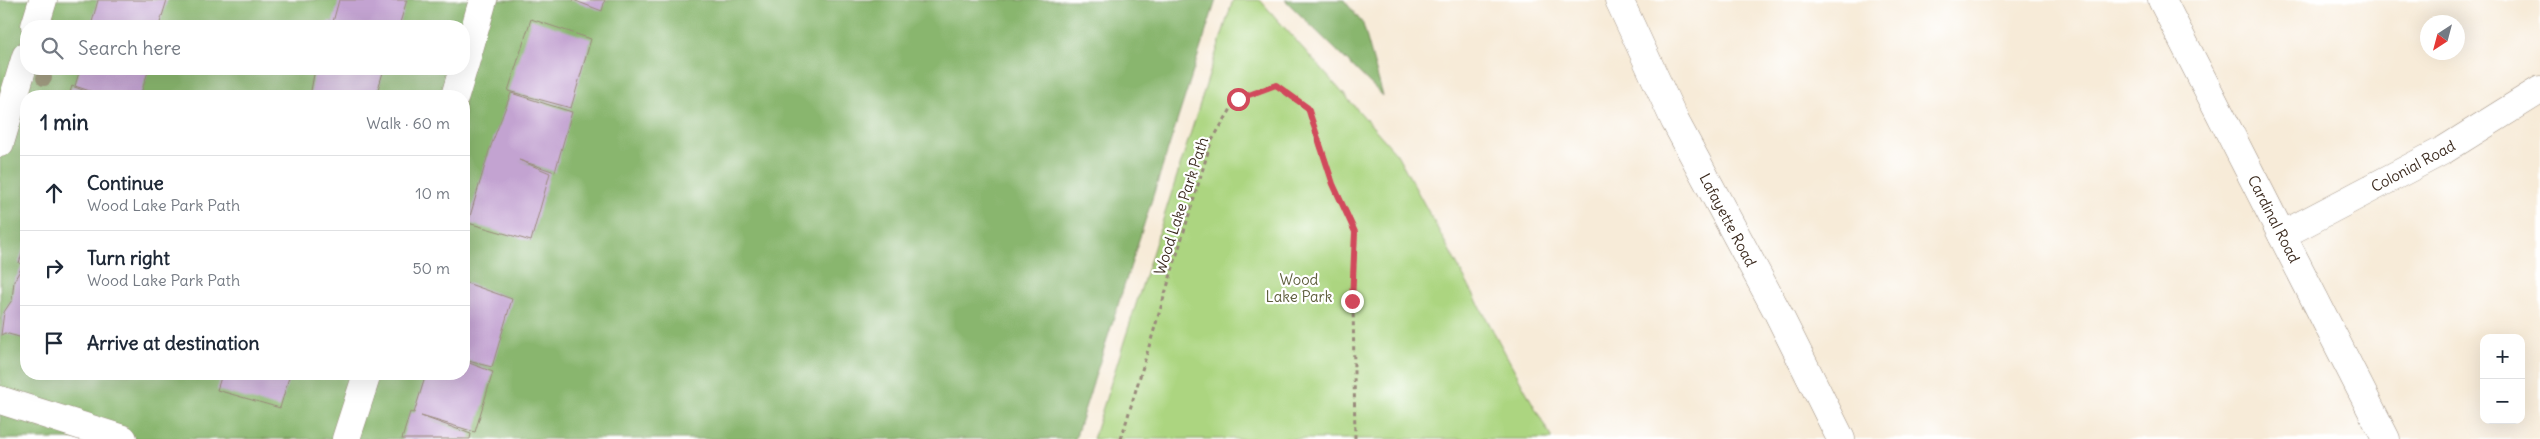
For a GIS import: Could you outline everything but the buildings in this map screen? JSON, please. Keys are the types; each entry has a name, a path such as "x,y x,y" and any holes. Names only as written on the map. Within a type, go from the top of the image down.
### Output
{"street":[{"path":"37,20 43,0"},
{"path":"470,47 483,0"},
{"name":"Lafayette Road","path":"1619,0 1675,121 1778,313 1841,439"},
{"name":"Cardinal Road","path":"2162,0 2386,439"},
{"path":"0,144 20,75"},
{"path":"457,90 462,75"},
{"name":"Colonial Road","path":"2282,235 2444,150 2540,90"},
{"path":"346,439 365,380"},
{"path":"0,400 122,439"}],"path":[{"name":"Wood Lake Park Path","path":"1121,439 1211,142 1238,99 1276,85 1308,108 1333,184 1355,232 1352,301 1355,439"}],"green space":[{"path":"0,0 1216,0 1075,439 0,439"},
{"name":"Wood Lake Park","path":"1233,0 1260,0 1397,154 1552,439 1093,439"},
{"path":"1285,0 1344,0 1363,24 1383,96"}],"route":[{"path":"1238,99 1276,85 1308,108 1333,184 1355,232 1352,301"}]}
